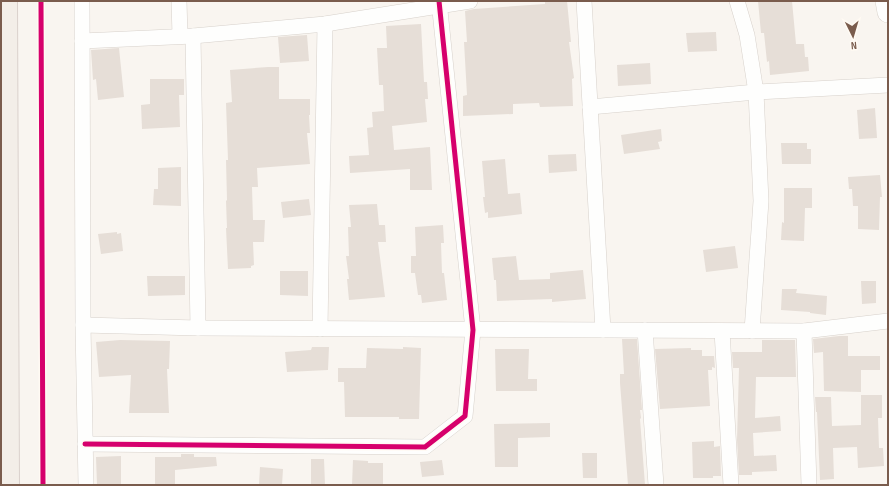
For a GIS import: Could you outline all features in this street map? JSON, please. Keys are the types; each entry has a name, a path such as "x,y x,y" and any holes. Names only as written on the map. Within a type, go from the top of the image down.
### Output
{"main road":[{"path":"6,1 8,485"}],"street":[{"path":"82,1 83,325 86,485"},
{"path":"179,1 187,36 198,328"},
{"path":"82,41 187,36 325,24 439,3 470,1"},
{"path":"584,1 603,330"},
{"path":"737,1 747,35 756,92 761,201 752,331"},
{"path":"886,1 888,12"},
{"path":"85,444 425,447 465,416 473,330 439,3"},
{"path":"320,329 325,24"},
{"path":"590,107 756,92 888,85"},
{"path":"83,325 198,328 804,331 888,320"},
{"path":"645,330 656,485"},
{"path":"722,331 731,485"},
{"path":"804,331 809,485"}],"building":[{"path":"545,1 567,1 571,42 569,42 574,78 572,79 573,106 540,107 539,103 513,104 513,114 463,116 463,96 467,95 464,42 467,42 465,11 474,9 545,4"},
{"path":"758,1 792,1 796,44 804,44 805,57 808,57 809,71 770,75 764,33 761,33"},
{"path":"421,24 424,82 427,82 428,99 425,99 427,122 392,126 394,150 430,147 432,190 410,190 410,169 350,173 349,156 369,155 367,128 373,127 372,112 384,111 383,85 379,85 377,48 387,48 386,26"},
{"path":"716,32 717,51 688,52 686,33"},
{"path":"307,35 309,61 280,63 278,37"},
{"path":"119,48 124,97 98,100 96,79 93,80 91,50"},
{"path":"650,63 651,84 618,86 617,65"},
{"path":"279,67 279,99 310,99 310,133 307,133 310,164 257,168 258,187 252,187 253,220 265,220 264,242 253,242 254,265 251,266 251,268 228,269 226,228 226,160 228,160 226,103 232,102 230,70"},
{"path":"150,79 184,79 184,95 179,95 180,127 142,129 141,105 150,104"},
{"path":"875,108 877,138 859,139 857,110"},
{"path":"661,129 662,141 658,142 660,149 624,154 621,135"},
{"path":"781,143 807,143 807,149 811,149 811,164 782,164"},
{"path":"576,154 577,171 549,173 548,155"},
{"path":"505,159 508,194 520,193 522,214 488,218 488,212 485,213 483,197 485,197 482,161"},
{"path":"181,167 181,206 153,205 154,189 158,189 158,168"},
{"path":"880,175 882,197 880,197 879,230 858,229 858,206 853,206 852,189 849,189 848,177"},
{"path":"784,188 812,188 812,208 805,208 804,241 781,240 782,222 784,223"},
{"path":"309,199 311,215 283,218 281,202"},
{"path":"377,204 379,225 385,225 386,242 378,242 385,297 349,300 347,279 349,279 346,256 349,256 348,227 351,227 349,205"},
{"path":"443,225 444,243 441,243 442,273 444,273 447,300 422,303 421,295 418,295 415,273 411,273 411,256 416,256 415,227"},
{"path":"117,232 117,234 121,233 123,251 101,254 98,234"},
{"path":"735,246 738,268 706,272 703,250"},
{"path":"516,256 519,280 550,279 550,273 583,270 586,299 552,302 552,299 497,301 496,280 494,280 492,258"},
{"path":"280,271 308,271 308,296 280,295"},
{"path":"147,276 185,276 185,295 148,296"},
{"path":"861,281 876,281 876,303 862,304"},
{"path":"782,289 797,289 796,293 827,296 826,315 810,312 781,310"},
{"path":"848,336 848,356 880,356 880,370 861,370 861,392 824,391 823,352 814,353 813,339"},
{"path":"622,339 637,339 642,410 640,410 640,419 645,485 628,485 620,383 620,374 624,374"},
{"path":"120,340 170,341 169,369 167,369 169,413 129,413 131,375 99,377 96,342"},
{"path":"762,340 795,340 796,377 756,377 755,418 780,416 781,431 753,433 754,456 776,455 777,471 752,472 752,475 739,475 737,440 739,368 733,368 732,352 762,352"},
{"path":"312,347 329,347 328,370 287,372 285,352 311,350"},
{"path":"403,347 421,348 419,419 399,419 399,417 345,417 344,382 338,382 338,368 366,368 367,348 403,349"},
{"path":"691,348 691,350 702,350 702,356 714,356 715,368 712,367 712,370 708,370 710,406 660,409 655,349"},
{"path":"495,349 529,349 528,379 537,379 537,391 496,391"},
{"path":"861,395 882,395 882,418 878,418 879,448 883,448 884,466 858,468 857,447 833,448 834,479 820,480 815,397 831,397 832,426 861,425"},
{"path":"550,423 550,437 518,438 518,467 495,467 494,424"},
{"path":"714,441 714,447 720,446 721,476 713,476 713,478 693,478 692,442"},
{"path":"582,453 597,453 597,478 583,478"},
{"path":"181,454 194,454 194,457 216,457 217,466 175,470 175,485 155,485 155,457 181,457"},
{"path":"121,456 121,485 97,485 96,457"},
{"path":"311,459 324,459 325,485 311,485"},
{"path":"353,460 368,461 368,463 383,463 383,485 352,485"},
{"path":"442,460 444,475 422,477 420,462"},
{"path":"260,467 283,469 282,485 259,485"}],"cycle path":[{"path":"41,1 43,485"},
{"path":"85,444 425,447 465,416 473,330 439,1"}]}
